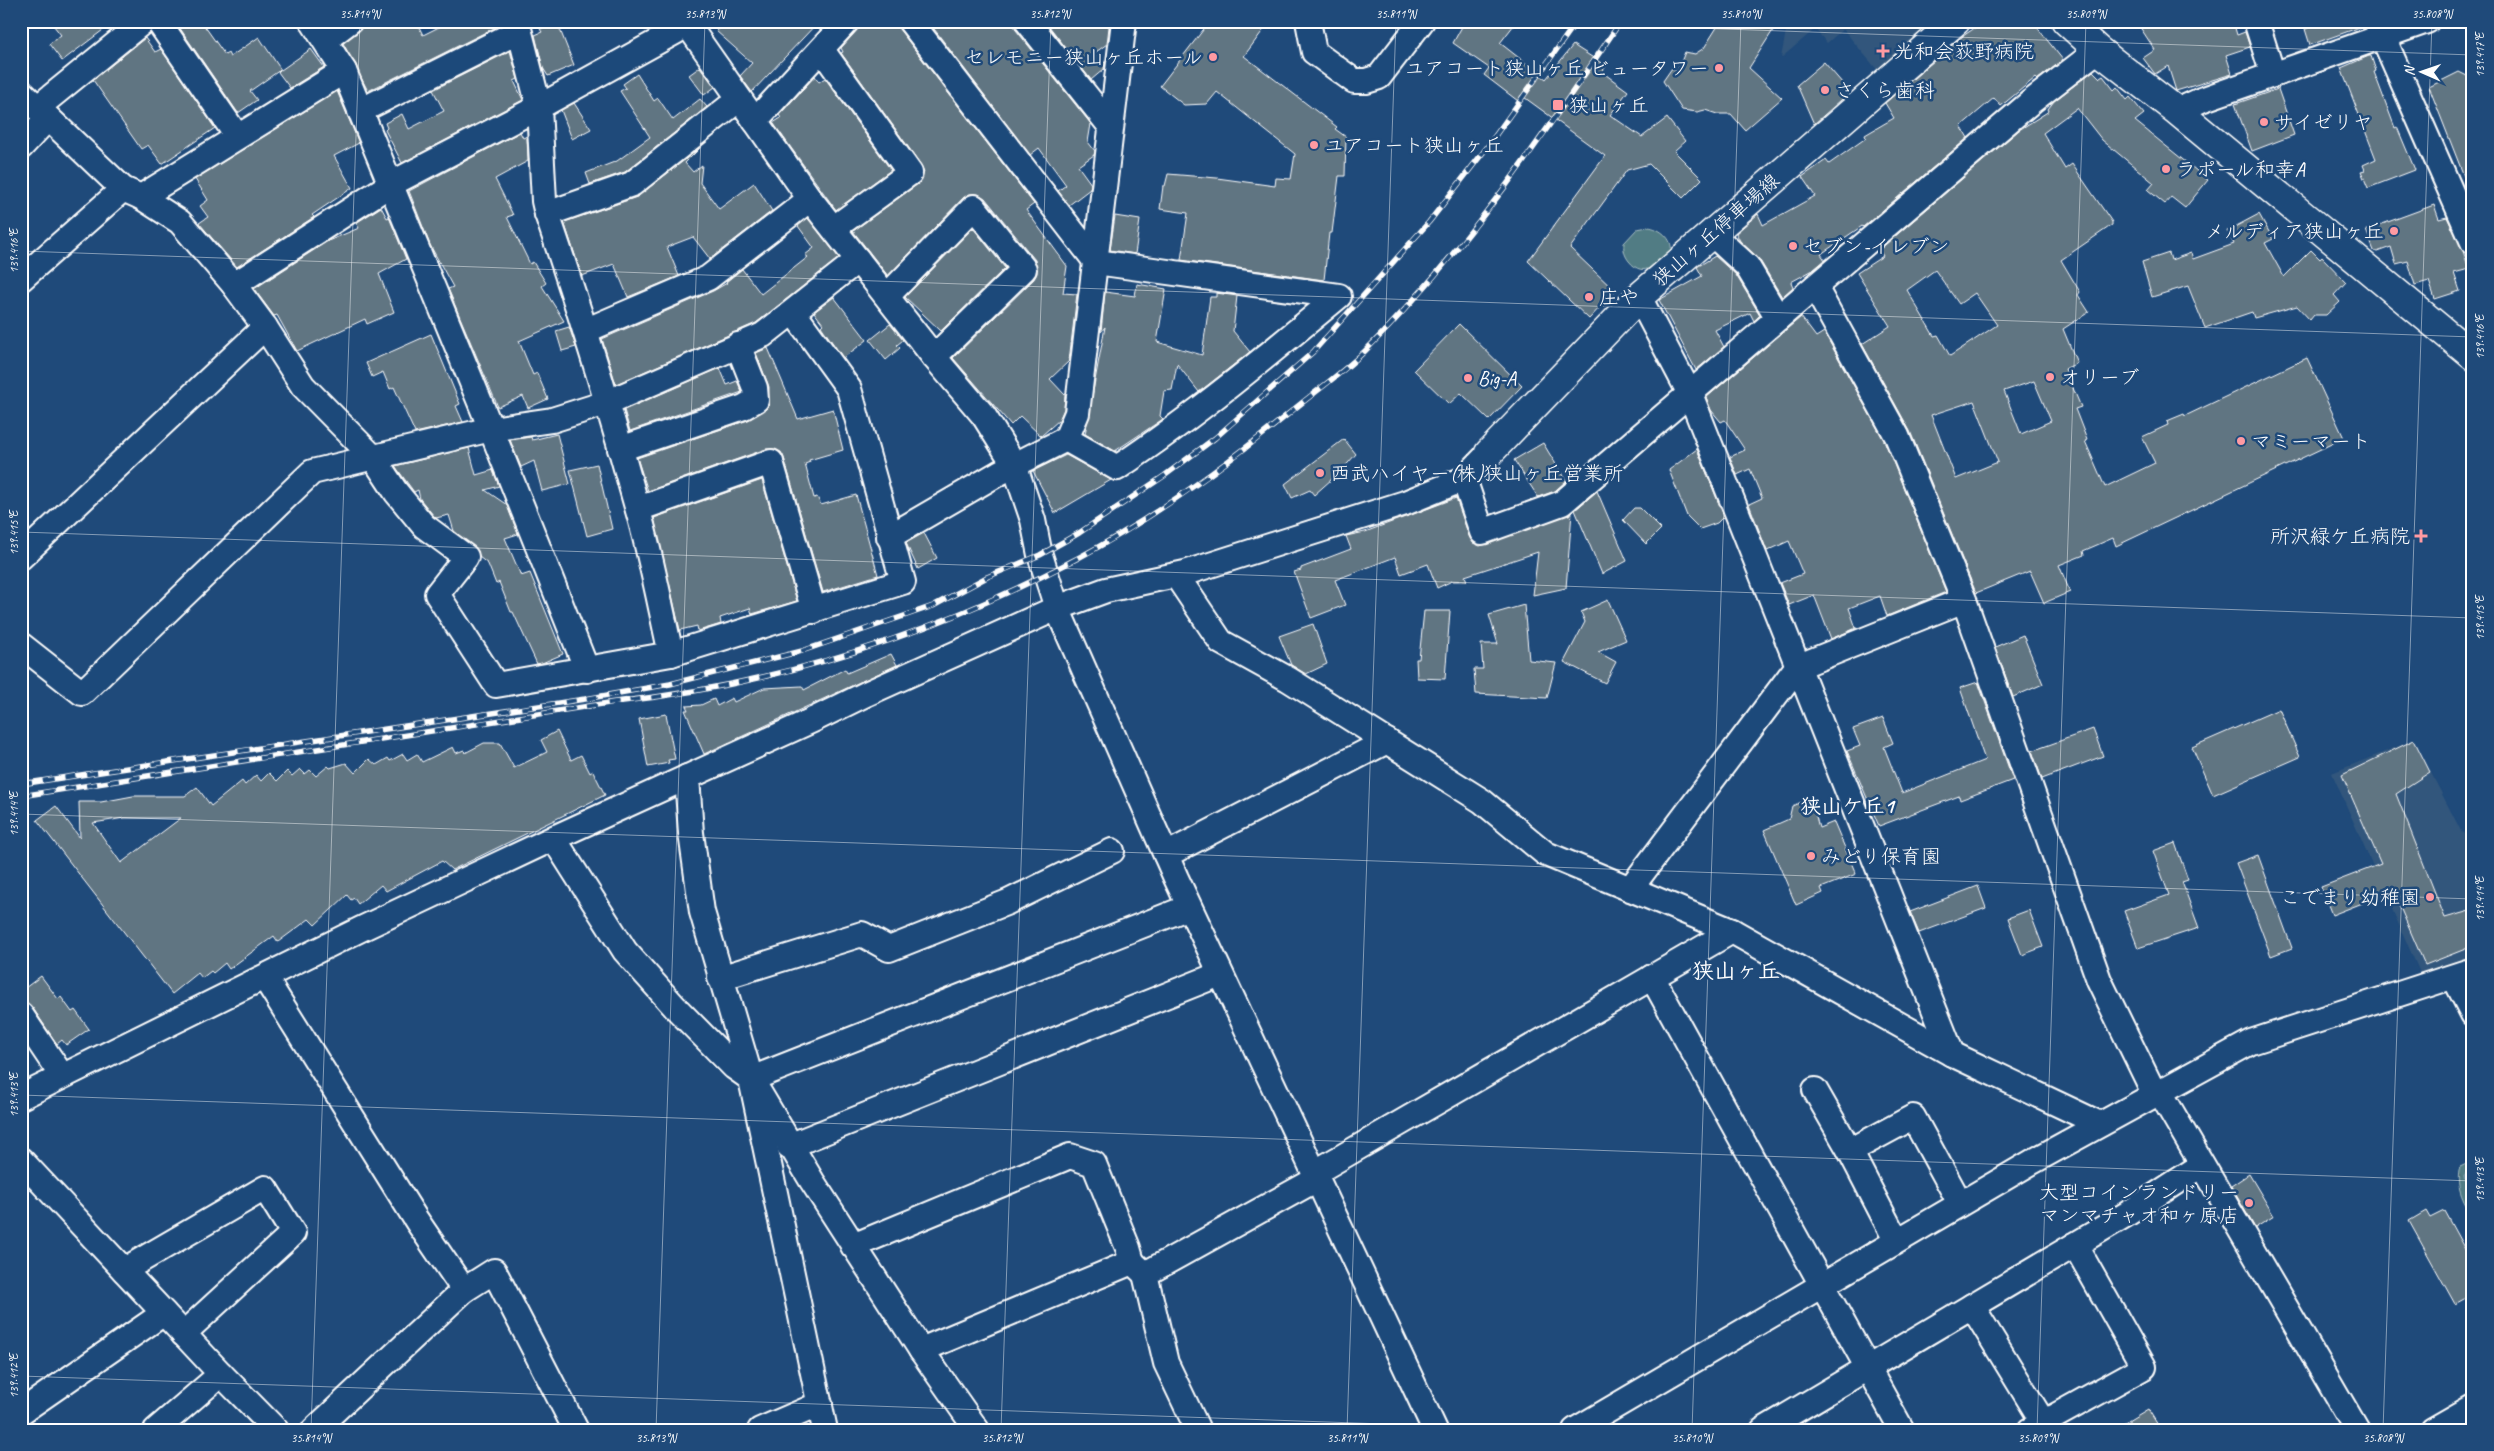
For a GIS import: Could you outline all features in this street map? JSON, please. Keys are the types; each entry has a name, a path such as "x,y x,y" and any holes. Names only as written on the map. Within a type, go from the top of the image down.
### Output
{"main road":[{"name":"狭山ヶ丘停車場線","path":"1489,453 1639,297 1956,21"},
{"path":"2066,21 2098,50 2177,111 2473,356"}],"street":[{"path":"21,147 35,106 144,21"},
{"path":"158,21 237,136"},
{"path":"350,21 318,31 344,71 491,429 587,670"},
{"path":"755,121 847,21"},
{"path":"910,21 1096,262 1339,296 1221,394 1175,429 1118,468 1066,439"},
{"path":"1027,21 1111,127"},
{"path":"889,536 1014,464 1066,439 1076,413 1124,21"},
{"path":"1308,21 1314,52 1354,81 1366,81 1379,78 1422,21"},
{"path":"2256,21 2273,75"},
{"path":"2177,111 2273,75 2379,29 2427,21"},
{"path":"234,285 391,184 539,107 687,22 810,199 934,357 984,416 1014,464 1033,520 1040,555 1057,608 1220,974 1435,1430"},
{"path":"360,111 518,26 539,107 544,201 547,214 587,330 606,403 638,509 671,654"},
{"path":"2379,29 2472,237"},
{"path":"822,50 910,173 834,228"},
{"path":"1464,479 1482,532 1562,503 2032,101 2098,50"},
{"path":"21,279 132,193 237,136 344,71"},
{"path":"547,214 632,184 740,99"},
{"path":"35,106 132,193 180,222 234,285 265,327 303,386 373,458 396,492 424,526 466,557 437,594 496,684 587,670 671,654 903,582 850,389 794,313"},
{"path":"587,330 708,278 810,199"},
{"path":"887,296 974,207 1024,269 934,357"},
{"path":"1711,233 1747,266 1778,318"},
{"path":"21,645 82,693 312,472 491,429 552,420 606,403 763,335 794,313 858,260"},
{"path":"1816,287 1897,436 1964,600 2099,980 2157,1093 2202,1165 2357,1430"},
{"path":"1639,297 1690,394 1952,1054"},
{"path":"21,557 265,327"},
{"path":"620,449 744,408 756,400 755,388 738,345"},
{"path":"21,1096 265,978 361,929 556,837 1057,608 1106,590 1176,575 1405,503 1464,479 1489,453"},
{"path":"638,509 771,462 814,611"},
{"path":"1176,575 1221,642 1288,679 1482,800 1546,854 1732,931 1952,1054 2100,1124"},
{"path":"1630,889 1797,667 1964,600"},
{"path":"1166,855 1387,741"},
{"path":"687,777 691,832 702,912 751,1079 825,1430"},
{"path":"556,837 566,858 625,951 675,1007 734,1067 751,1079 789,1146 853,1246 976,1430"},
{"path":"720,978 862,934 889,950 1008,902 1112,851"},
{"path":"751,1079 1190,907"},
{"path":"921,1350 1139,1268 1316,1176 1732,931"},
{"path":"1575,1430 1821,1283 1960,1203 2251,1042 2463,973 2473,1014"},
{"path":"789,1146 1220,974"},
{"path":"1652,977 1902,1430"},
{"path":"265,978 417,1221 464,1290"},
{"path":"21,1016 62,1076"},
{"path":"1815,1090 1896,1240"},
{"path":"1850,1152 1913,1117 1960,1203"},
{"path":"853,1246 1070,1156 1094,1164 1128,1248 1139,1268 1166,1363 1198,1430"},
{"path":"21,1160 183,1334 276,1430"},
{"path":"1763,1430 2075,1245 2202,1165"},
{"path":"124,1270 265,1188 293,1233 183,1334"},
{"path":"1972,1306 2037,1426 2144,1367 2075,1245"},
{"path":"314,1430 464,1290 494,1271 576,1430"},
{"path":"21,1412 164,1313"},
{"path":"156,1430 221,1374"},
{"path":"760,1430 820,1404"},
{"path":"2432,1430 2473,1407"}],"shaded area":[{"name":"光和会荻野病院","path":"1788,21 1939,21 1879,72 1843,29 1827,43 1815,29 1781,58"},
{"name":"こでまり幼稚園","path":"2414,740 2462,833 2473,830 2473,961 2422,977 2332,773"}],"green space":[{"path":"1648,227 1657,229 1668,238 1671,251 1651,268 1640,269 1635,267 1625,255 1624,243 1637,229"},
{"path":"2473,1161 2473,1169 2467,1172 2464,1177 2473,1192 2473,1215 2460,1192 2458,1179 2460,1167"}],"building":[{"path":"50,21 115,21 62,61 49,44 61,35"},
{"path":"175,21 201,21 225,55 228,53 230,57 259,37 281,70 311,49 324,67 290,88 278,72 280,70 250,91 257,100 238,113"},
{"path":"369,21 416,21 423,35 451,21 496,21 498,26 368,91 343,43"},
{"path":"725,21 819,21 752,92 740,76 752,63 716,31"},
{"path":"860,21 897,21 899,29 1034,204 1026,210 1067,266 1063,293 1077,294 1069,361 1050,379 1065,395 1064,409 1059,420 1041,436 1020,416 1011,425 953,358 1034,279 1037,273 1035,260 985,198 978,194 970,194 964,197 888,276 853,231 918,184 924,172 921,165 841,53 843,52 841,48 857,30"},
{"path":"928,21 1014,21 1016,30 1091,124 1088,142 1095,151 1094,155 1078,166 1091,184 1090,189 1069,205 1058,191 1066,185 1039,148 1030,155"},
{"path":"1045,21 1105,21 1109,27 1107,44 1096,52 1105,63 1104,69 1091,80"},
{"path":"1210,21 1270,21 1244,56 1337,127 1335,129 1346,137 1345,176 1339,176 1332,233 1329,233 1324,280 1181,260 1188,213 1160,209 1163,186 1165,186 1168,174 1275,186 1276,178 1291,179 1295,154 1217,92 1207,104 1184,105 1160,86"},
{"path":"1465,21 1517,21 1500,43 1546,79 1573,45 1606,66 1602,72 1628,91 1610,115 1642,137 1667,118 1685,141 1674,151 1702,179 1683,198 1649,164 1627,170 1570,248 1615,291 1589,319 1528,261 1605,156 1521,95 1518,101 1484,75 1489,68 1453,43"},
{"name":"ユアコート狭山ヶ丘 ビュータワー","path":"1721,21 1779,21 1749,68 1782,98 1745,130 1731,114 1717,114 1705,110 1697,112 1682,110 1663,81 1672,68 1677,72 1685,52 1695,54 1704,48"},
{"path":"1985,21 2032,21 2063,60 2037,80 2035,78 2001,106 1994,98 1961,126 1968,138 1863,227 1821,254 1825,260 1813,270 1791,282 1793,287 1782,297 1759,259 1740,241 1736,233 1758,214 1763,225 1815,196 1802,177 1826,160 1829,164 1866,138 1865,135 1894,118 1885,103 1963,36"},
{"path":"2136,21 2233,21 2237,35 2245,32 2250,47 2226,55 2232,74 2176,91 2168,66 2155,74 2143,58 2155,50"},
{"path":"2307,21 2363,21 2363,26 2310,45 2305,29 2309,28"},
{"path":"557,22 574,65 548,76 543,68 535,35 542,32 540,29"},
{"path":"145,38 155,52 161,49 215,128 162,164 148,145 141,149 93,80"},
{"path":"510,51 518,79 514,81 523,100 402,163 385,130 387,128 385,123 402,114 409,129 444,111 433,90"},
{"path":"2371,56 2376,71 2374,72 2395,128 2397,127 2415,170 2368,188 2361,171 2365,170 2363,165 2376,159 2341,68"},
{"name":"さくら歯科","path":"1824,62 1850,92 1814,124 1797,85"},
{"path":"700,67 715,87 704,95 689,75"},
{"path":"2093,71 2100,78 2103,76 2114,90 2117,87 2127,100 2130,97 2144,114 2135,121 2208,180 2185,208 2171,197 2165,204 2148,190 2154,183 2102,140 2077,108 2043,133 2065,169 2072,164 2112,222 2112,225 2061,260 2080,292 2078,295 2089,312 2063,329 2077,363 2065,369 2081,407 2075,409 2087,440 2085,441 2105,487 2155,463 2142,437 2168,425 2167,421 2184,414 2185,416 2307,358 2344,438 2116,546 2113,538 2083,551 2084,555 2059,565 2070,592 2044,603 2030,571 1976,593 1910,431 1862,344 1890,326 1857,273 1883,256 1879,250 2019,130 2049,111 2048,109 2054,101","holes":["1935,270 1959,304 1975,293 1997,325 1950,356 1938,335 1934,336 1907,290","2034,381 2051,421 2021,434 2004,391","1974,401 1998,462 1956,479 1931,415"]},
{"path":"2459,72 2467,76 2473,88 2473,194 2471,194 2429,87"},
{"path":"637,74 654,101 658,98 673,120 700,99 707,107 625,172 590,184 586,173 617,161 650,137 620,91 626,88 623,84"},
{"path":"815,76 819,82 825,78 891,170 836,210 773,123 781,118 779,115"},
{"path":"2278,89 2294,135 2252,151 2235,104"},
{"path":"337,91 359,143 334,156 352,188 312,215 314,217 237,267 199,223 208,217 200,206 208,200 195,179"},
{"path":"574,103 591,129 572,139 561,110"},
{"path":"520,132 523,138 527,136 528,161 495,179 513,215 507,217 530,264 533,262 546,283 542,286 564,321 519,341 533,375 537,373 548,399 528,408 523,396 498,407 448,289 453,287 430,245 409,191"},
{"path":"700,148 685,163 693,172 702,165 700,183 719,209 754,183 772,211 710,259 693,237 667,247 679,276 628,297 614,264 582,276 564,222 637,197"},
{"path":"2434,205 2439,219 2447,217 2469,269 2454,273 2460,291 2435,299 2429,281 2415,285 2408,261 2396,264 2391,247 2377,252 2374,251 2366,230"},
{"path":"381,207 387,218 389,217 406,259 379,274 394,312 367,324 365,319 297,351 277,315 274,316 254,289 328,241 359,228 356,223"},
{"path":"2259,214 2273,239 2265,243 2284,277 2311,250 2320,259 2322,257 2346,282 2334,295 2340,302 2326,315 2314,315 2310,320 2297,306 2254,318 2252,312 2205,328 2188,286 2152,297 2142,262 2169,253 2171,260 2191,253 2193,259 2234,244 2227,231"},
{"path":"1115,216 1140,220 1135,254 1110,250"},
{"path":"808,218 839,258 756,323 616,384 602,339 713,291 727,283 742,269 761,294 808,257 805,255 814,248 798,226"},
{"path":"973,228 1005,268 941,331 905,297"},
{"path":"1715,256 1736,275 1760,315 1754,321 1750,313 1715,330 1724,347 1696,370 1659,300 1702,276 1697,267"},
{"path":"1137,284 1166,289 1157,342 1202,355 1210,297 1216,297 1216,293 1237,296 1233,331 1250,352 1199,392 1177,364 1172,390 1164,391 1160,416 1163,419 1115,451 1085,434 1105,327 1101,332 1105,292 1135,296"},
{"path":"834,297 867,340 843,358 821,326 823,324 814,312"},
{"path":"1801,317 1816,337 1824,332 1885,442 1946,592 1887,616 1880,596 1849,608 1856,628 1831,639 1814,595 1789,605 1780,583 1803,574 1789,541 1767,551 1749,504 1762,498 1750,469 1737,475 1730,457 1745,450 1725,420 1721,422 1711,410 1707,400 1707,397"},
{"path":"890,324 903,340 897,345 900,348 886,360 870,340"},
{"name":"Big-A","path":"1459,324 1522,386 1489,420 1461,393 1449,404 1414,370"},
{"path":"569,327 576,347 562,351 556,331"},
{"path":"431,334 460,404 456,406 463,422 415,433 394,387 390,389 383,372 372,377 366,363"},
{"path":"768,348 798,419 833,409 843,450 809,460 810,462 805,464 814,498 817,497 821,505 856,495 878,575 823,592 784,458 781,452 774,449 766,449 648,491 637,458 748,420 768,407 769,387 756,353"},
{"path":"720,368 727,385 737,381 742,392 630,431 624,410"},
{"path":"557,434 570,484 542,491 534,461 521,467 510,440 531,437 532,440"},
{"path":"1344,439 1356,454 1341,471 1314,495 1310,490 1292,498 1285,484"},
{"path":"1543,443 1566,481 1555,491 1538,497 1514,460"},
{"path":"469,448 476,475 493,470 499,486 485,490 507,505 518,534 505,538 521,576 530,573 563,654 542,663 537,664 513,612 511,612 499,582 496,584 488,564 479,557 478,551 454,531 449,515 436,518 434,516 420,499 418,490 414,492 395,466"},
{"path":"1697,449 1724,516 1717,523 1700,529 1687,516 1669,470"},
{"path":"1066,455 1111,480 1055,513 1033,471"},
{"path":"597,464 612,529 587,536 570,470"},
{"path":"762,480 797,601 752,614 750,608 720,618 721,624 698,631 697,626 680,630 654,518"},
{"path":"1597,491 1627,561 1602,574 1575,510"},
{"path":"1456,498 1469,536 1473,543 1480,546 1572,512 1566,588 1533,595 1538,552 1465,576 1467,581 1452,581 1437,588 1428,564 1401,574 1395,557 1335,580 1345,605 1311,618 1294,572 1351,549 1346,536 1365,532"},
{"path":"1634,508 1640,508 1661,529 1646,544 1623,520"},
{"path":"924,533 937,558 918,569 906,543"},
{"path":"1608,600 1626,640 1598,652 1616,662 1605,683 1564,662 1585,622 1581,612"},
{"path":"1524,605 1529,660 1556,663 1547,698 1476,694 1474,669 1483,669 1481,644 1498,644 1489,615"},
{"path":"1424,611 1450,611 1445,679 1417,678 1416,659 1419,659"},
{"path":"1313,624 1327,664 1306,674 1291,665 1279,636"},
{"path":"2023,635 2043,684 2013,697 1995,647"},
{"path":"891,654 897,665 704,754 685,710 688,710 686,706 701,705 714,699 717,706 732,698 734,702 764,688 802,686 804,690 845,669 847,673"},
{"path":"1978,682 2013,780 1960,800 1959,796 1879,826 1847,751 1860,746 1853,729 1883,718 1893,743 1884,747 1902,793 1985,760 1960,688"},
{"path":"2279,709 2300,757 2213,795 2192,747"},
{"path":"666,714 675,759 668,760 669,763 648,767 639,719"},
{"path":"2093,729 2103,756 2042,779 2032,751"},
{"path":"557,731 571,760 581,755 590,773 593,771 605,795 452,870 442,861 386,891 381,885 358,904 354,898 351,900 347,895 315,925 309,919 278,942 274,936 229,969 225,963 213,973 211,971 202,978 198,973 172,994 37,820 56,806 80,838 79,802 101,802 133,796 185,796 197,787 211,806 242,781 245,785 256,775 261,781 269,773 277,781 287,771 292,776 300,769 305,774 310,770 316,776 328,766 330,768 346,763 355,773 369,759 376,765 388,758 390,761 403,754 407,760 417,754 422,762 453,747 456,753 464,750 465,753 484,743 500,743 514,768 547,752 541,740","holes":["125,818 181,818 121,863 93,823"]},
{"path":"2414,740 2430,772 2396,794 2445,918 2473,910 2473,946 2425,965 2393,891 2332,915 2321,887 2381,864 2342,775"},
{"path":"1804,801 1814,809 1819,828 1834,822 1856,874 1821,888 1823,893 1796,905 1764,830 1789,819 1792,806"},
{"path":"2175,843 2188,880 2182,882 2199,928 2138,948 2124,911 2169,895 2153,851"},
{"path":"2258,855 2292,948 2271,956 2236,863"},
{"path":"1978,886 1986,908 1919,933 1910,912"},
{"path":"2029,910 2043,947 2022,955 2008,918"},
{"path":"41,976 58,999 61,997 72,1012 75,1010 89,1029 66,1045 62,1040 57,1044 32,1007 21,1001 21,991"},
{"name":"大型コインランドリー マンマチャオ和ヶ原店","path":"2249,1174 2274,1216 2255,1228 2231,1186"},
{"path":"2426,1211 2430,1218 2444,1211 2473,1264 2473,1294 2455,1304 2409,1221"},
{"path":"2148,1409 2161,1430 2113,1430"}],"railway":[{"path":"21,784 585,699 670,684 802,651 933,606 987,577 1040,555 1079,533 1164,476 1215,438 1313,352 1429,222 1485,150 1577,21"},
{"path":"21,796 676,694 735,683 795,669 853,652 968,610 1023,585 1106,543 1160,510 1262,435 1365,351 1436,274 1469,234 1532,150 1621,21"}],"place":[{"name":"光和会荻野病院","path":"1883,51"},
{"name":"セレモニー狭山ヶ丘ホール","path":"1213,57"},
{"name":"ユアコート狭山ヶ丘 ビュータワー","path":"1719,68"},
{"name":"さくら歯科","path":"1825,90"},
{"name":"狭山ヶ丘","path":"1558,105"},
{"name":"サイゼリヤ","path":"2264,122"},
{"name":"ユアコート狭山ヶ丘","path":"1314,145"},
{"name":"ラポール和幸A","path":"2166,169"},
{"name":"メルディア狭山ヶ丘","path":"2394,231"},
{"name":"セブン-イレブン","path":"1793,246"},
{"name":"庄や","path":"1589,297"},
{"name":"オリーブ","path":"2050,377"},
{"name":"Big-A","path":"1468,378"},
{"name":"マミーマート","path":"2241,441"},
{"name":"西武ハイヤー(株)狭山ヶ丘営業所","path":"1320,473"},
{"name":"所沢緑ケ丘病院","path":"2421,536"},
{"name":"みどり保育園","path":"1811,856"},
{"name":"こでまり幼稚園","path":"2430,897"},
{"name":"大型コインランドリー マンマチャオ和ヶ原店","path":"2249,1203"}],"district":[{"name":"狭山ケ丘1","path":"1847,806"},
{"name":"狭山ヶ丘","path":"1736,971"}]}
